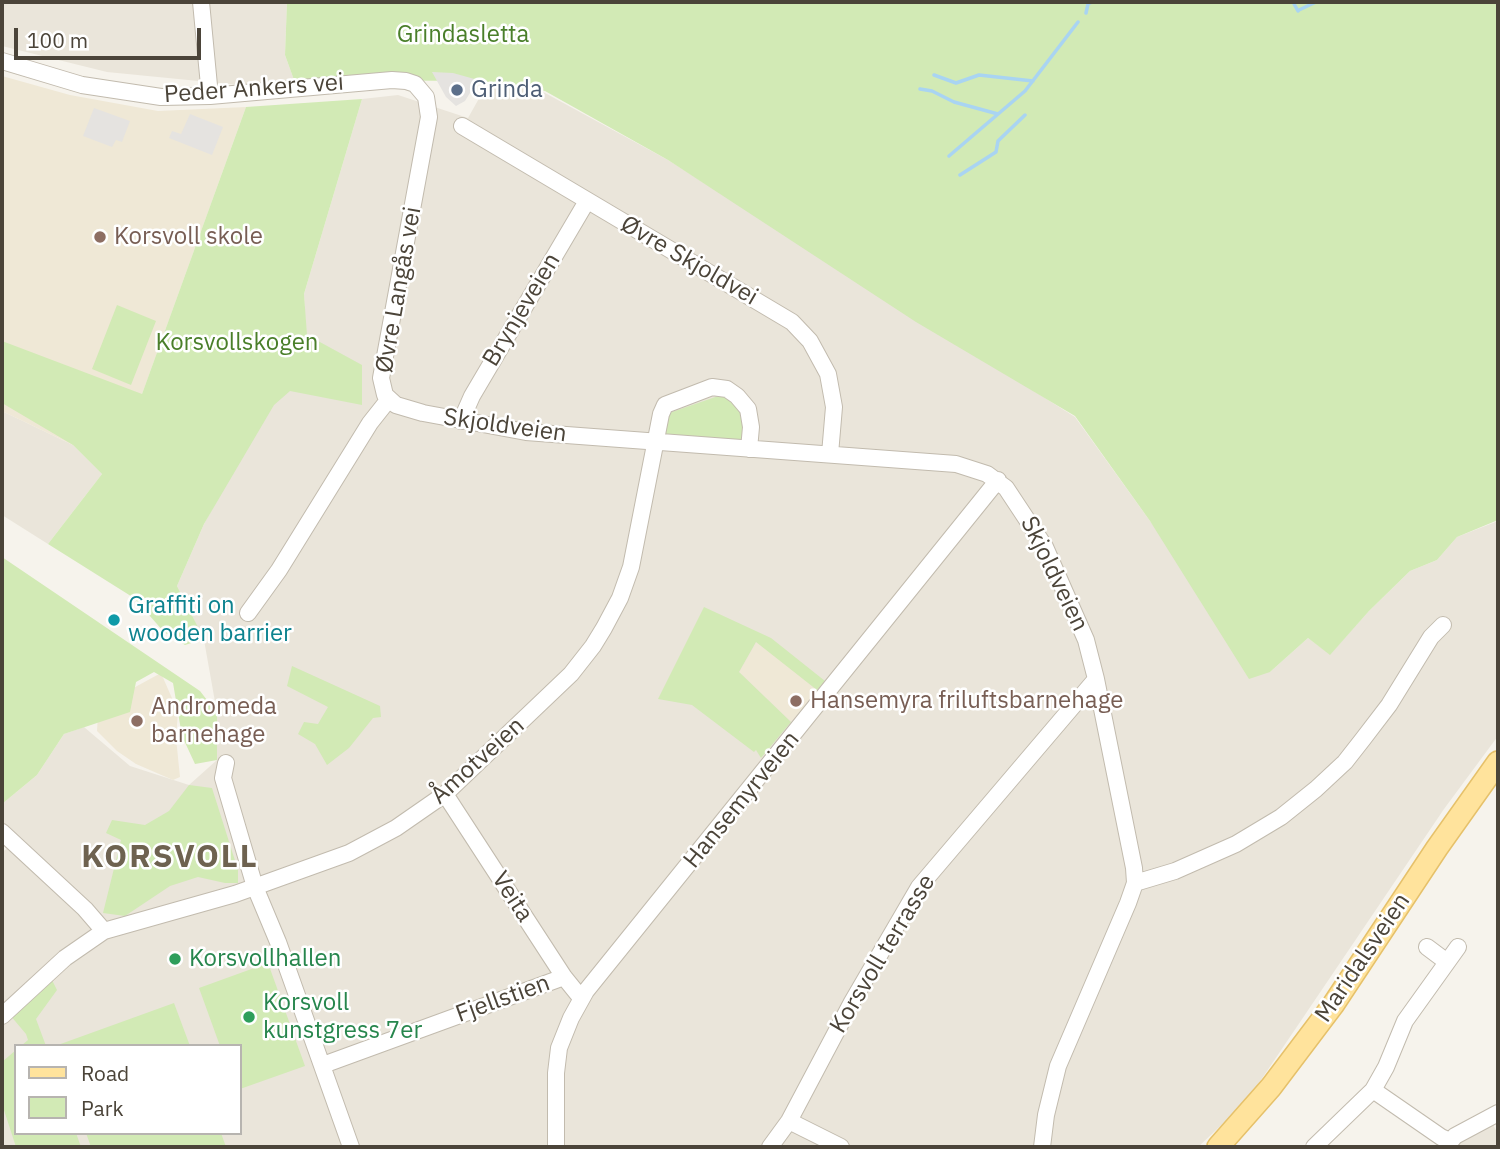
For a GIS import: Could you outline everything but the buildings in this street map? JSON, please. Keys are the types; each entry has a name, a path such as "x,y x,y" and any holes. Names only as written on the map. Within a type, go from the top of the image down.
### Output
{"main road":[{"name":"Maridalsveien","path":"1218,1147 1271,1087 1333,1005 1437,848 1498,762"}],"street":[{"path":"201,2 210,96"},
{"name":"Peder Ankers vei","path":"2,61 109,90 160,97 210,96 392,80 415,84 423,93"},
{"name":"Øvre Langås vei","path":"248,613 279,570 370,423 389,399 382,387 381,378 429,117 429,104 423,93"},
{"name":"Øvre Skjoldvei","path":"462,126 780,314 801,330 828,374 834,407 830,454"},
{"name":"Brynjeveien","path":"461,421 472,396 587,201"},
{"name":"Åmotveien","path":"2,1016 65,958 104,930 255,887 349,852 374,840 445,794 571,674 601,632 620,598 631,567 665,405 719,386 737,396 748,409 751,427 749,449"},
{"name":"Skjoldveien","path":"389,399 407,409 526,432 966,466 998,480 1014,497 1045,547 1076,615 1097,679 1135,883"},
{"name":"Hansemyrveien","path":"556,1147 557,1059 562,1037 581,998 998,480"},
{"path":"1042,1147 1046,1115 1058,1066 1135,883 1175,871 1236,844 1281,817 1316,789 1345,762 1363,739 1389,705 1431,637 1443,625"},
{"name":"Korsvoll terrasse","path":"770,1147 789,1121 852,1002 919,887 1097,679"},
{"path":"226,763 223,778 255,887 267,911 351,1147"},
{"name":"Veita","path":"445,794 564,977 581,998"},
{"path":"2,832 104,930"},
{"path":"1427,947 1447,962"},
{"path":"1314,1147 1373,1090 1386,1067 1405,1021 1458,947"},
{"name":"Fjellstien","path":"323,1065 564,977"},
{"path":"1373,1090 1448,1144 1498,1114"},
{"path":"789,1121 841,1147"}],"shaded area":[{"path":"2,2 287,2 285,55 294,80 239,85 107,72 2,46"},
{"name":"Grinda","path":"432,72 453,73 478,80 465,101 456,106 446,97"},
{"name":"Korsvoll skole","path":"2,76 70,95 158,111 246,107 133,419 73,445 2,411"},
{"path":"490,79 545,93 668,160 1075,417 1150,521 1270,672 1308,638 1330,654 1410,571 1437,560 1457,537 1498,521 1498,736 1444,809 1246,1102 1198,1147 2,1147 2,852 8,848 2,842 2,804 37,775 64,734 84,727 130,766 189,785 217,760 217,713 204,640 177,586 204,524 306,335 304,294 362,99 398,95 468,118"},
{"path":"94,108 130,121 122,142 116,140 112,147 83,136"},
{"path":"190,114 223,127 212,155 169,138 172,131 181,134"},
{"path":"2,411 73,445 102,474 48,544 2,515"},
{"path":"757,641 817,690 791,722 739,672"},
{"name":"Andromeda barnehage","path":"161,673 178,712 176,738 180,777 173,780 136,764 117,751 97,731 99,699 126,692"},
{"path":"1492,1123 1498,1134 1498,1147 1453,1147 1464,1137"}],"green space":[{"name":"Grindasletta","path":"287,2 1498,2 1498,520 1457,537 1437,560 1410,571 1369,611 1330,655 1308,638 1270,672 1249,679 1150,521 1075,416 916,322 668,160 545,91 482,81 294,80 285,55"},
{"name":"Korsvollskogen","path":"362,99 304,294 307,335 362,365 362,405 290,391 274,405 204,524 177,586 204,639 185,645 164,632 134,598 48,544 102,474 73,445 2,403 2,341 142,394 246,107"},
{"path":"117,305 156,321 131,385 92,369"},
{"path":"724,394 745,411 745,439 738,441 664,436 669,413"},
{"path":"2,557 200,691 217,713 217,760 195,764 182,736 173,683 154,672 136,682 130,712 64,734 37,775 2,804"},
{"path":"704,607 771,638 825,681 817,690 756,642 739,672 791,722 761,758 756,750 754,752 692,705 658,699"},
{"path":"292,666 380,706 381,717 373,718 349,748 327,765 315,744 298,734 304,722 318,724 328,707 287,686"},
{"path":"189,785 212,788 238,870 238,883 198,877 170,886 125,916 103,913 121,840 106,833 112,820 145,825 169,811"},
{"name":"Korsvoll kunstgress 7er","path":"268,963 305,1066 242,1088 242,1044 219,1044 199,988"},
{"path":"51,978 57,990 36,1019 45,1044 23,1044 28,1040 26,1034 10,1015"},
{"path":"174,1003 189,1044 61,1044"},
{"path":"14,1052 14,1135 77,1135 81,1147 16,1147 2,1104 2,1062"},
{"path":"87,1135 222,1135 226,1147 91,1147"}],"waterway":[{"path":"1086,13 1088,4 1092,2"},
{"path":"1293,2 1298,11"},
{"path":"1299,10 1316,2"},
{"path":"949,156 1025,91 1078,22"},
{"path":"934,75 956,83 979,75 1033,81"},
{"path":"920,89 998,114"},
{"path":"960,175 996,152 998,141 1025,115"}],"place":[{"name":"Grinda","path":"457,90"},
{"name":"Korsvoll skole","path":"100,237"},
{"name":"Graffiti on wooden barrier","path":"114,620"},
{"name":"Hansemyra friluftsbarnehage","path":"796,701"},
{"name":"Andromeda barnehage","path":"137,721"},
{"name":"Korsvollhallen","path":"175,959"},
{"name":"Korsvoll kunstgress 7er","path":"249,1017"}],"district":[{"name":"KORSVOLL","path":"170,858"}]}
